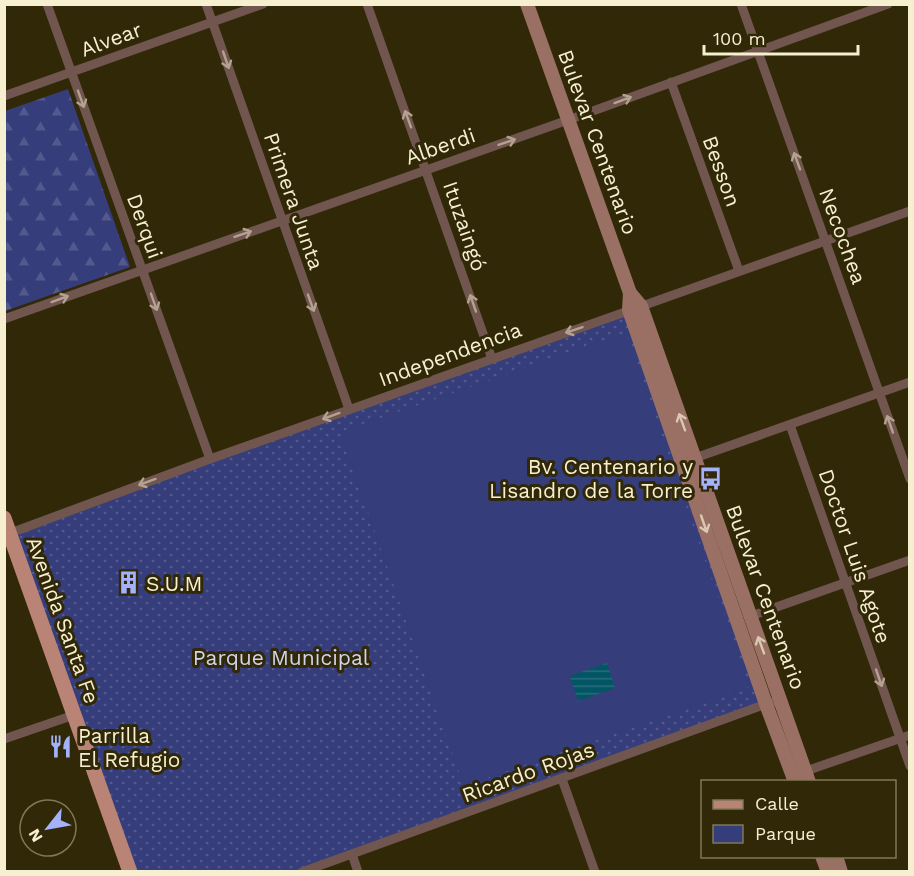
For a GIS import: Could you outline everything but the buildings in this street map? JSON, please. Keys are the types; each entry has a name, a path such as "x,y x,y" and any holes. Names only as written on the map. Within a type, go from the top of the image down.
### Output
{"main road":[{"name":"Bulevar Centenario","path":"527,4 630,293 766,704 794,780"},
{"name":"Bulevar Centenario","path":"635,308 695,458 807,776"},
{"name":"Avenida Santa Fe","path":"4,518 7,535 130,872"}],"street":[{"name":"Derqui","path":"47,4 210,459"},
{"name":"Primera Junta","path":"206,4 350,410"},
{"name":"Alvear","path":"4,96 263,4"},
{"name":"Ituzaingó","path":"367,4 492,359"},
{"name":"Necochea","path":"741,4 909,479"},
{"name":"Alberdi","path":"4,319 568,120 888,4"},
{"name":"Besson","path":"672,82 739,271"},
{"name":"Independencia","path":"7,535 210,459 909,211"},
{"path":"695,458 909,382"},
{"name":"Doctor Luis Agote","path":"790,425 845,582 905,737 909,766"},
{"path":"751,616 909,560"},
{"name":"Ricardo Rojas","path":"302,872 781,700"},
{"path":"4,739 74,715"},
{"path":"807,776 905,737"},
{"path":"562,779 595,872"},
{"path":"352,854 358,872"}],"green space":[{"path":"68,89 130,267 5,311 5,111"},
{"name":"Parque Municipal","path":"629,310 766,704 302,871 130,871 10,534"},
{"path":"626,333 749,687 464,786 340,432"}],"shaded area":[{"path":"607,663 615,688 578,701 570,676"}],"place":[{"name":"Bv. Centenario y Lisandro de la Torre","path":"711,478"},
{"name":"S.U.M","path":"128,583"},
{"name":"Parrilla El Refugio","path":"60,747"}]}
